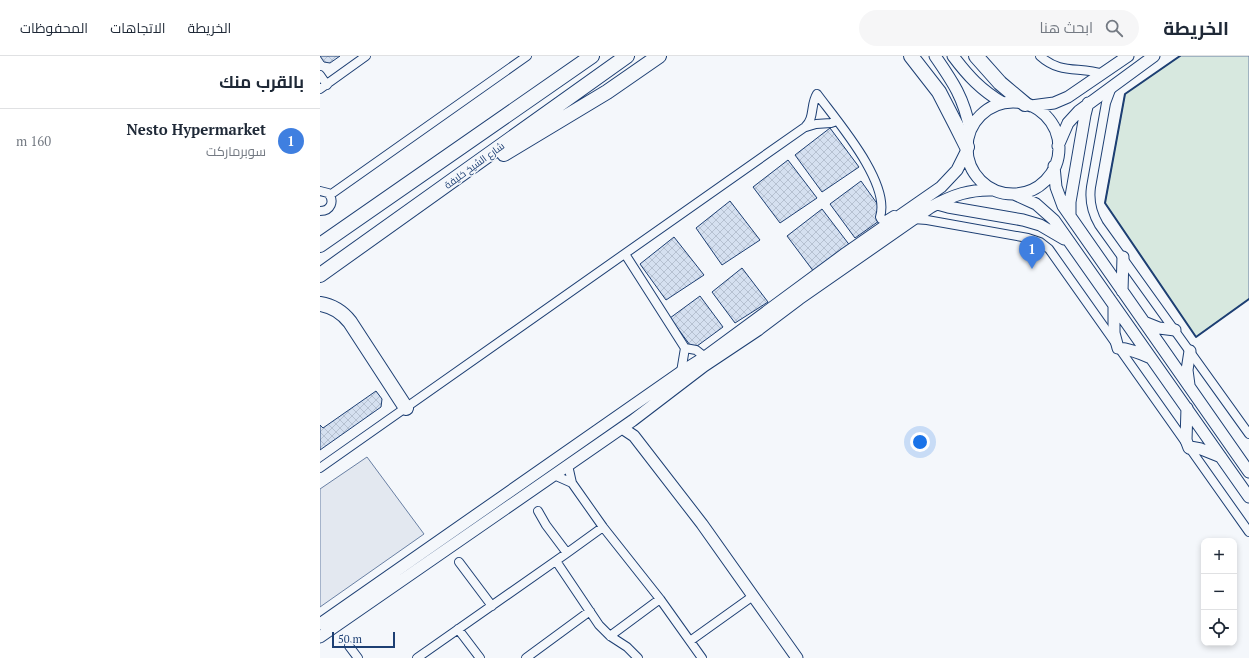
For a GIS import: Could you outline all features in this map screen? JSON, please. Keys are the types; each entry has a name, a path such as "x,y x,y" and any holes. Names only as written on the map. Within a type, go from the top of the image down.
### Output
{"highway":[{"path":"558,80 563,69 575,56"},
{"path":"320,245 592,56"},
{"name":"شارع الشيخ خليفة","path":"320,275 627,56"},
{"path":"385,229 394,228 403,224 504,154 607,92 659,56"},
{"path":"911,56 938,92 967,149"},
{"path":"976,56 1000,83 1028,105"},
{"path":"320,304 330,306 338,310 350,322 406,408"}],"street":[{"path":"320,75 323,87 366,56"},
{"path":"330,195 527,56"},
{"path":"321,623 684,376 909,216 929,196 950,179 960,166 967,149 970,130 966,110 959,92 935,56"},
{"path":"953,56 984,91 1003,103"},
{"path":"1040,56 1050,64 1062,68 1093,71 1103,74"},
{"path":"1028,105 1047,104 1062,100 1075,93 1128,56"},
{"path":"1058,146 1068,123 1079,111 1154,56"},
{"path":"1114,85 1106,103 1091,187 1090,200 1093,212 1096,219 1249,434"},
{"path":"320,468 805,127 811,120 813,102 817,94 858,149 874,179 882,204 883,210 880,217 881,219 886,220 897,214 1021,237 1040,242 1053,253 1118,348 1249,532"},
{"path":"970,130 984,113 1003,103 1014,102 1028,105 1040,111 1047,118 1057,136 1057,157 1054,166 1049,175 1034,189 1014,194"},
{"path":"1071,216 1070,202 1088,103"},
{"path":"805,127 837,121"},
{"path":"967,149 968,160 972,170 985,185 994,190 1014,194 1029,200 1054,220 1249,497"},
{"path":"1054,166 1055,180 1063,206 1249,472"},
{"path":"320,637 632,421 705,357 846,253 909,216 937,204 955,194 974,190 994,190"},
{"path":"320,191 325,191 330,195 332,202 331,206 320,211"},
{"path":"937,204 1023,220 1044,227 1069,241"},
{"path":"625,254 685,348 684,376"},
{"path":"1122,291 1123,257"},
{"path":"1114,306 1114,333 1118,348"},
{"path":"1144,322 1159,328 1175,330"},
{"path":"685,348 696,350 705,357"},
{"path":"1118,348 1127,349 1151,358"},
{"path":"1190,350 1187,370 1190,389"},
{"path":"1187,408 1186,440 1189,448"},
{"path":"632,421 634,436"},
{"path":"622,428 634,436 702,524 797,658"},
{"path":"1189,448 1201,449 1222,458"},
{"path":"568,465 572,483 603,527 660,599 702,658"},
{"path":"554,475 572,483"},
{"path":"538,511 546,525 567,553"},
{"path":"417,658 603,527"},
{"path":"556,561 599,625 610,636 627,647 638,658"},
{"path":"459,562 492,606"},
{"path":"690,641 753,596"},
{"path":"610,636 660,599"},
{"path":"526,658 590,611"},
{"path":"458,629 480,658"},
{"path":"349,646 358,658"}],"shaded area":[{"path":"1180,56 1249,56 1249,299 1196,337 1105,203 1125,94"},
{"path":"367,457 424,534 320,607 320,489"}],"building":[{"path":"320,56 340,56 330,63 324,62"},
{"path":"830,128 859,167 822,192 795,155"},
{"path":"788,160 817,198 780,223 753,187"},
{"path":"861,181 886,216 855,238 830,204"},
{"path":"730,201 760,240 722,265 696,228"},
{"path":"822,209 851,247 814,272 787,236"},
{"path":"674,237 704,275 666,300 640,264"},
{"path":"742,268 768,302 735,323 712,292"},
{"path":"700,296 723,327 693,349 670,318"},
{"path":"376,391 382,399 381,407 320,450 320,425 323,428"}],"wall":[{"path":"1180,56 1125,94 1105,203 1196,337 1249,299"}],"place":[{"name":"Nesto Hypermarket","path":"1032,269"}]}
